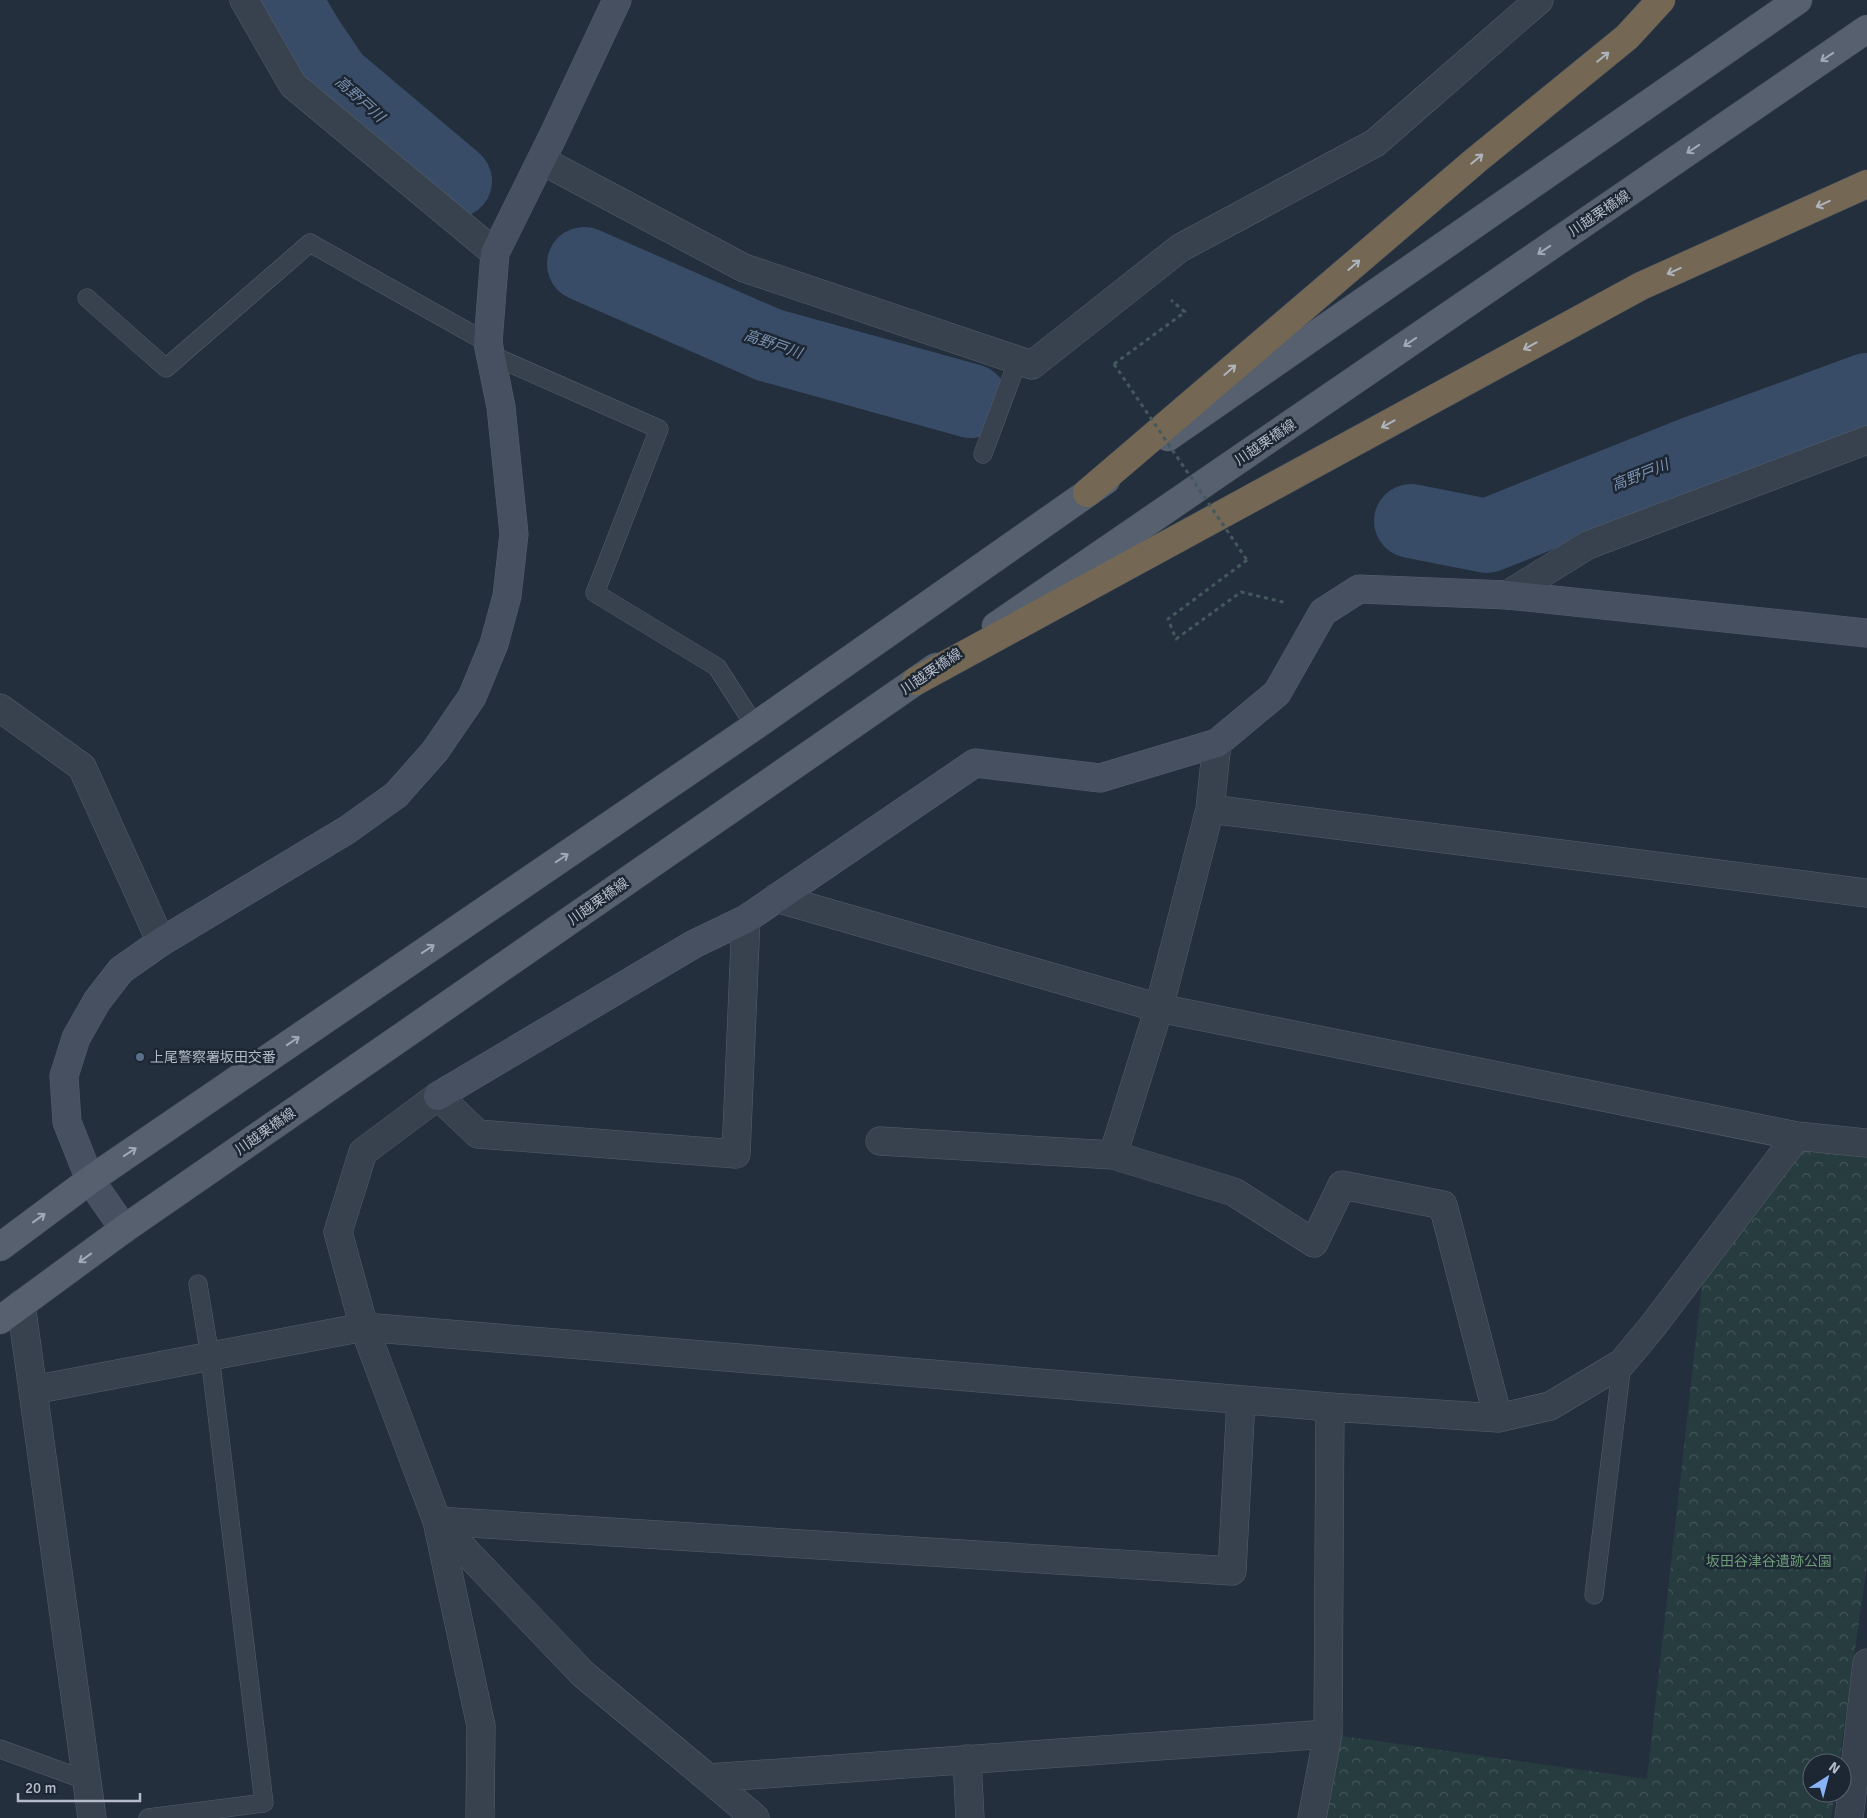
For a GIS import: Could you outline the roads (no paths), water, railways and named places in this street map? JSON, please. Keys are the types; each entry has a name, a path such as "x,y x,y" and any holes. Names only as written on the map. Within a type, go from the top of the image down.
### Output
{"highway":[{"path":"1087,493 1475,161 1627,37 1661,0"},
{"path":"916,681 1641,286 1867,184"}],"main road":[{"path":"0,1247 90,1180 755,726 1087,493 1798,0"},
{"name":"川越栗橋線","path":"10,1312 124,1229 916,681 1867,29"}],"street":[{"path":"244,0 293,85 495,252"},
{"path":"124,1229 90,1180 67,1122 64,1076 76,1038 97,1002 121,970 161,942 347,830 396,795 435,751 472,697 494,644 507,596 514,534 501,406 490,349 495,252 617,0"},
{"path":"541,160 744,268 1032,365 1180,248 1375,142 1539,0"},
{"path":"1507,595 1588,545 1867,440"},
{"path":"480,1818 481,1726 437,1520 364,1327 338,1232 363,1152 438,1096 694,944 746,919 975,763 1100,778 1218,743 1277,693 1324,612 1359,589 1507,595 1867,633"},
{"path":"0,708 82,767 161,942"},
{"path":"1113,1156 1159,1008 1210,809 1218,743"},
{"path":"1210,809 1867,893"},
{"path":"776,898 1159,1008 1797,1136 1867,1143"},
{"path":"438,1096 478,1134 736,1154 746,919"},
{"path":"33,1390 364,1327 1241,1400 1498,1418 1550,1406 1622,1364 1658,1320 1797,1136"},
{"path":"880,1141 1113,1156 1234,1192 1314,1243 1342,1185 1443,1204 1498,1418"},
{"path":"10,1312 33,1390 92,1818"},
{"path":"437,1520 1232,1571 1241,1400"},
{"path":"1312,1818 1328,1734 1330,1407"},
{"path":"437,1520 583,1674 755,1818"},
{"path":"1849,1818 1866,1671"},
{"path":"708,1778 1328,1734"},
{"path":"967,1759 970,1818"}],"lane":[{"path":"88,298 166,368 310,243 490,349 659,429 595,593 717,667 755,726"},
{"path":"983,454 1018,360"},
{"path":"148,1818 264,1803 210,1356 198,1284"},
{"path":"1594,1595 1622,1364"},
{"path":"0,1749 88,1781"}],"waterway":[{"name":"高野戸川","path":"284,0 334,79 455,181"},
{"name":"高野戸川","path":"584,264 769,345 971,401"},
{"name":"高野戸川","path":"1411,521 1487,536 1692,454 1867,390"}],"place":[{"name":"上尾警察署坂田交番","path":"140,1057"}],"park label":[{"name":"坂田谷津谷遺跡公園","path":"1769,1561"}]}
